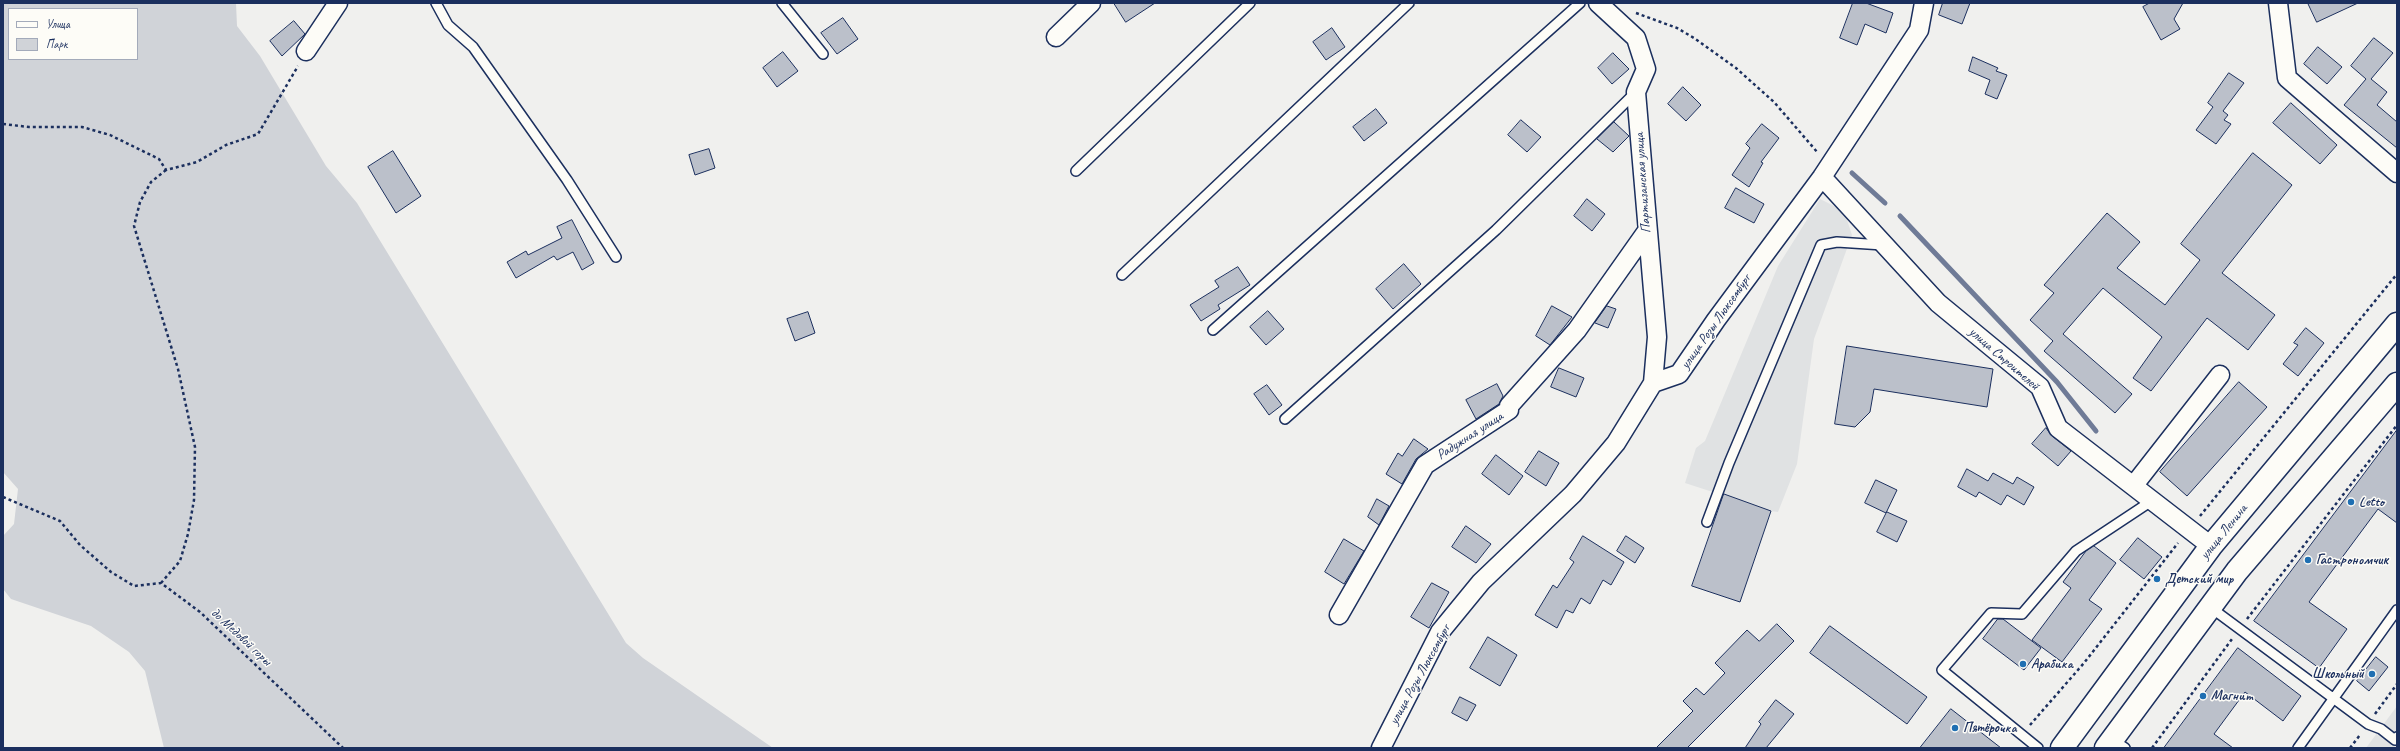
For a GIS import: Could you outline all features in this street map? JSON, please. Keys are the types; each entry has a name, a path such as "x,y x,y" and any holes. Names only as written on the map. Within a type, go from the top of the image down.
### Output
{"main road":[{"name":"улица Ленина","path":"2062,748 2211,546 2397,324"},
{"path":"2115,745 2210,607 2238,570 2397,384"}],"street":[{"path":"306,51 338,3"},
{"path":"1056,38 1091,3"},
{"name":"Партизанская улица","path":"1598,3 1636,38 1646,69 1636,92 1657,337 1653,383"},
{"name":"улица Розы Люксембург","path":"1381,748 1440,632 1481,582 1573,494 1616,442 1653,383 1679,374 1716,320 1825,172 1919,30 1924,3"},
{"path":"2278,3 2287,78 2397,173"},
{"name":"улица Строителей","path":"1825,172 1885,245 1938,303 2040,388 2058,428 2190,528 2211,546"},
{"name":"Радужная улица","path":"1339,615 1425,465 1509,410 1509,406 1577,330 1647,231"},
{"path":"2134,486 2220,375"}],"lane":[{"path":"436,3 448,25 473,47 563,174 616,257"},
{"path":"782,3 823,54"},
{"path":"1076,170 1250,3"},
{"path":"1122,275 1409,3"},
{"path":"1213,330 1580,3"},
{"path":"1285,419 1496,230 1636,92"},
{"path":"1707,522 1729,463 1821,245 1837,242 1885,245"},
{"path":"2038,748 1942,670 1991,613 2022,614 2076,550 2153,500"},
{"path":"2210,607 2368,724 2380,729 2395,740 2397,737"},
{"path":"2298,748 2397,610"}],"path":[{"path":"1635,13 1676,28 1736,68 1774,102 1825,172"},
{"path":"3,497 60,520 80,545 111,572 134,586 161,583 180,562 188,534 194,500 195,447 178,369 134,226 140,202 151,182 166,170 197,162 226,145 258,134 306,51"},
{"path":"3,124 29,127 82,127 110,135 159,159 166,170"},
{"path":"2022,736 2084,663 2190,528 2397,274"},
{"path":"2152,748 2240,629 2397,425"},
{"name":"до Медовой горы","path":"161,583 200,612 343,748"},
{"path":"2350,748 2397,684"}],"shaded area":[{"path":"1820,199 1844,211 1852,235 1814,339 1797,464 1778,512 1771,511 1685,483 1696,448 1705,441 1778,266"},
{"path":"2397,706 2397,748 2366,748"}],"green space":[{"path":"3,3 236,3 237,26 260,56 326,166 357,203 626,643 643,658 773,748 164,748 145,671 129,652 91,626 11,599 3,589 3,536 14,524 18,489 3,472"}],"building":[{"path":"1114,3 1155,3 1126,22"},
{"path":"1853,3 1866,3 1893,13 1886,33 1865,24 1857,45 1840,38"},
{"path":"1943,3 1970,3 1962,24 1939,15"},
{"path":"2150,3 2183,3 2174,19 2180,29 2161,40 2143,7"},
{"path":"2308,3 2358,3 2317,22"},
{"path":"843,18 858,39 837,54 821,33"},
{"path":"294,21 305,34 282,56 270,41"},
{"path":"1332,28 1345,47 1326,60 1313,42"},
{"path":"2374,38 2393,53 2371,79 2387,92 2377,105 2397,122 2397,148 2344,105 2366,79 2351,66"},
{"path":"2318,47 2342,67 2327,84 2304,64"},
{"path":"783,52 798,71 777,87 763,68"},
{"path":"1613,53 1629,69 1612,84 1598,68"},
{"path":"1973,57 1998,68 1996,71 2007,75 1997,99 1985,94 1990,80 1969,71"},
{"path":"2229,73 2244,83 2223,111 2228,115 2224,120 2231,124 2216,144 2196,130 2213,107 2208,103"},
{"path":"1683,87 1701,105 1686,121 1668,104"},
{"path":"2291,103 2337,145 2320,164 2273,123"},
{"path":"1376,109 1387,123 1364,141 1353,127"},
{"path":"1521,120 1541,137 1527,152 1508,135"},
{"path":"1614,122 1629,136 1613,152 1597,139"},
{"path":"1762,124 1779,138 1761,162 1763,163 1749,187 1732,175 1750,148 1746,144"},
{"path":"709,149 715,168 695,175 689,155"},
{"path":"393,151 421,196 396,213 368,167"},
{"path":"2253,153 2292,185 2222,273 2275,315 2248,350 2207,318 2151,391 2133,378 2162,337 2103,288 2063,334 2132,394 2115,413 2044,351 2053,341 2030,320 2054,293 2044,285 2107,213 2140,242 2117,268 2165,305 2200,260 2181,244"},
{"path":"1736,188 1764,204 1754,223 1725,208"},
{"path":"1587,199 1605,214 1592,231 1574,216"},
{"path":"572,220 594,263 582,270 573,252 557,260 554,256 516,278 507,262 526,251 528,255 562,238 557,227"},
{"path":"1404,264 1421,284 1393,309 1376,289"},
{"path":"1238,267 1250,285 1218,305 1220,309 1201,321 1190,305 1219,287 1215,281"},
{"path":"1552,306 1572,317 1550,345 1536,336"},
{"path":"1607,306 1616,309 1608,328 1595,323"},
{"path":"1268,311 1284,329 1266,345 1250,327"},
{"path":"808,312 815,333 795,341 787,319"},
{"path":"2306,328 2324,343 2298,376 2283,364 2298,345 2294,343"},
{"path":"1847,346 1993,369 1987,407 1874,389 1870,412 1855,427 1835,424"},
{"path":"1559,368 1584,378 1576,397 1551,387"},
{"path":"2239,382 2267,407 2187,496 2160,472"},
{"path":"1497,384 1503,396 1499,404 1476,419 1466,400"},
{"path":"1267,385 1282,405 1269,415 1254,394"},
{"path":"2046,428 2052,436 2071,451 2058,466 2032,444"},
{"path":"2397,430 2397,523 2378,509 2309,602 2347,629 2319,668 2254,621"},
{"path":"1414,439 1428,449 1416,459 1402,484 1386,474 1398,453 1402,456"},
{"path":"1539,451 1559,463 1546,486 1525,472"},
{"path":"1496,455 1523,476 1509,495 1482,474"},
{"path":"1967,469 1988,481 1993,473 2013,484 2017,477 2034,487 2024,505 2007,495 2001,505 1979,492 1976,497 1958,487"},
{"path":"1876,480 1897,490 1886,513 1865,503"},
{"path":"1724,494 1771,511 1740,602 1692,586"},
{"path":"1377,499 1389,506 1379,525 1368,517"},
{"path":"1887,512 1907,521 1897,542 1877,532"},
{"path":"1466,526 1491,544 1476,563 1452,547"},
{"path":"1583,536 1624,562 1611,585 1603,580 1590,604 1581,598 1573,613 1566,610 1557,628 1535,615 1553,585 1557,588 1574,562 1570,559"},
{"path":"1626,536 1644,548 1635,563 1617,551"},
{"path":"2138,538 2162,557 2144,579 2120,560"},
{"path":"1344,539 1364,551 1344,584 1325,572"},
{"path":"2094,546 2116,563 2089,600 2102,609 2062,662 2032,640 2071,588 2063,582 2086,551"},
{"path":"1432,583 1449,592 1429,628 1411,617"},
{"path":"1998,619 2003,619 2041,648 2024,670 1983,639"},
{"path":"1777,624 1794,641 1687,748 1656,748 1693,711 1683,701 1696,688 1704,695 1725,673 1715,663 1747,630 1759,641"},
{"path":"1830,626 1927,697 1907,724 1810,653"},
{"path":"1488,637 1517,655 1500,686 1470,668"},
{"path":"2238,648 2301,696 2283,721 2245,692 2214,734 2233,748 2164,748"},
{"name":"Школьный","path":"2376,657 2388,667 2369,691 2357,681"},
{"path":"1460,697 1476,705 1467,721 1452,713"},
{"path":"1776,700 1794,714 1766,748 1745,748 1761,724 1759,722"},
{"name":"Пятёрочка","path":"1951,709 2001,748 1920,748"}],"waterway":[{"path":"1852,173 1885,203"},
{"path":"1900,216 2057,382 2096,431"}],"place":[{"name":"Letto","path":"2351,502"},
{"name":"Гастрономчик","path":"2308,560"},
{"name":"Детский мир","path":"2157,579"},
{"name":"Арабика","path":"2023,664"},
{"name":"Школьный","path":"2372,674"},
{"name":"Магнит","path":"2203,696"},
{"name":"Пятёрочка","path":"1955,728"}]}
